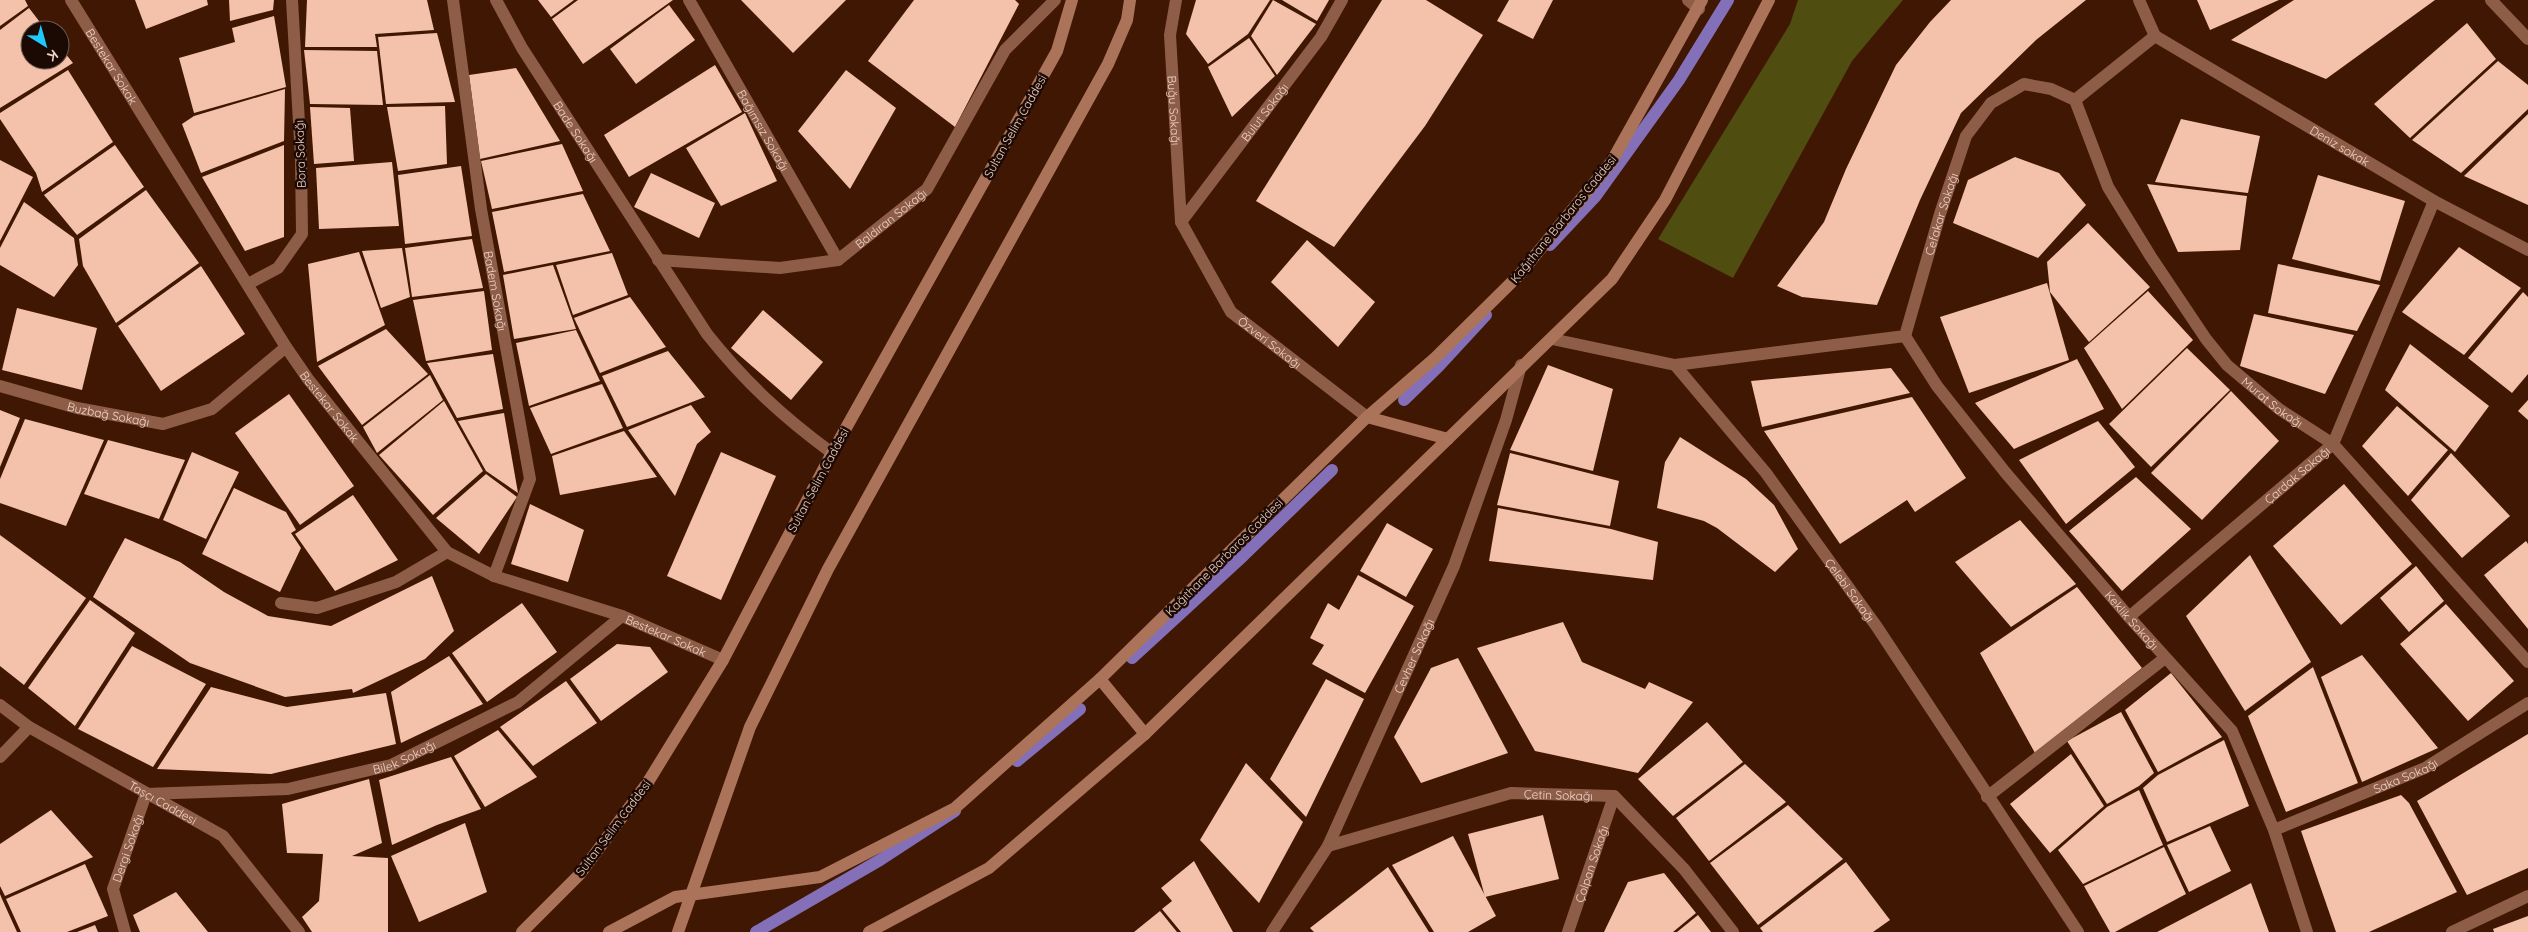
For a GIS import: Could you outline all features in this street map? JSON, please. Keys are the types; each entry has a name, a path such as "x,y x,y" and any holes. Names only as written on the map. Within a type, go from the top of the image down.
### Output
{"main road":[{"name":"Sultan Selim Caddesi","path":"522,932 580,874 642,790 724,660 832,453 1057,51 1072,0"},
{"path":"678,932 750,726 828,569 1108,64 1128,20 1130,0"},
{"path":"869,932 989,868 1145,734 1448,439 1521,365 1552,339 1612,278 1665,200 1769,0"},
{"name":"Kağıthane Barbaros Caddesi","path":"609,932 674,897 820,877 955,808 1100,678 1367,417 1435,358 1520,274 1612,161 1701,4"},
{"path":"1367,417 1448,439"},
{"path":"1100,678 1145,734"}],"street":[{"name":"Bora Sokağı","path":"248,284 278,268 302,234 301,158 292,0"},
{"name":"Badem Sokağı","path":"453,0 480,209 530,479 494,576"},
{"name":"Bade Sokağı","path":"496,0 522,48 707,334 735,369 771,405 832,453"},
{"name":"Bağımsız Sokağı","path":"689,0 838,260"},
{"name":"Baldıran Sokağı","path":"838,260 927,189 1005,50 1055,0"},
{"name":"Buğu Sokağı","path":"1176,0 1170,35 1182,222"},
{"name":"Bulut Sokağı","path":"1182,222 1321,37 1342,0"},
{"path":"1688,0 1701,4"},
{"path":"2074,100 2155,36 2139,0"},
{"path":"2491,0 2528,39"},
{"name":"Bestekar Sokak","path":"76,2 286,347 308,379 447,552 494,576 622,616 724,660"},
{"name":"Deniz sokak","path":"2155,36 2434,201 2528,250"},
{"name":"Cefakar Sokağı","path":"1905,336 1940,214 1966,136 1991,103 2024,84 2050,89 2074,100"},
{"name":"Murat Sokağı","path":"2074,100 2108,187 2206,339 2227,365 2278,409 2333,444 2528,662"},
{"name":"Çardak Sokağı","path":"2129,617 2333,444 2434,201"},
{"name":"Özveri Sokağı","path":"1182,222 1231,312 1367,417"},
{"path":"658,260 780,268 838,260"},
{"path":"1552,339 1675,365 1905,336"},
{"name":"Keklik Sokağı","path":"1905,336 1937,386 2005,472 2129,617 2232,731 2274,830 2307,932"},
{"name":"Buzbağ Sokağı","path":"0,386 76,408 163,424 212,409 286,347"},
{"name":"Cevher Sokağı","path":"1272,932 1328,846 1454,566 1506,420 1521,365"},
{"name":"Çelebi Sokağı","path":"1675,365 1766,473 1878,627 1987,797 2078,932"},
{"path":"281,603 317,608 396,582 447,552"},
{"name":"Bilek Sokağı","path":"146,794 288,789 391,765 518,702 622,616"},
{"path":"1987,797 2165,658"},
{"name":"Saka Sokağı","path":"2274,830 2425,768 2528,703"},
{"name":"Taşçı Caddesi","path":"0,704 29,727 223,836 299,932"},
{"path":"0,757 29,727"},
{"name":"Çetin Sokağı","path":"1328,846 1511,793 1614,796"},
{"name":"Dergi Sokağı","path":"125,932 113,889 146,794"},
{"path":"1614,796 1684,869 1733,932"},
{"name":"Çolpan Sokağı","path":"1568,932 1614,796"},
{"path":"2452,932 2528,896"}],"shaded area":[{"path":"1798,0 1903,0 1852,61 1733,278 1658,239 1790,24"}],"building":[{"path":"0,0 25,0 28,6 0,26"},
{"path":"135,0 207,0 208,5 146,29"},
{"path":"229,0 274,0 273,10 230,21"},
{"path":"307,0 427,0 434,30 375,34 377,47 305,47"},
{"path":"538,0 574,0 551,17"},
{"path":"578,0 673,0 583,64 552,19"},
{"path":"741,0 846,0 793,53"},
{"path":"914,0 1015,0 1019,4 955,127 868,61"},
{"path":"1196,0 1270,0 1248,34 1208,64 1186,34"},
{"path":"1273,0 1316,24 1277,75 1251,36"},
{"path":"1282,0 1329,0 1317,21"},
{"path":"1382,0 1426,0 1483,35 1425,126 1334,247 1256,201"},
{"path":"1509,0 1553,0 1533,39 1497,21"},
{"path":"1951,0 2086,0 2036,40 1961,113 1920,200 1877,305 1802,297 1777,286 1824,222 1846,169 1896,65 1930,22"},
{"path":"2197,0 2279,0 2210,30"},
{"path":"2294,0 2435,0 2326,79 2231,40"},
{"path":"669,5 695,40 636,84 610,49"},
{"path":"29,8 38,20 20,20 20,70 62,70 0,108 0,30"},
{"path":"274,16 286,87 194,113 179,58 235,42 232,28"},
{"path":"2467,23 2496,59 2410,138 2374,104"},
{"path":"437,33 455,102 386,104 378,37"},
{"path":"1249,38 1275,76 1232,117 1208,67"},
{"path":"304,50 377,51 383,105 310,104"},
{"path":"2498,61 2528,85 2528,109 2461,173 2412,140"},
{"path":"715,65 742,112 629,177 604,135"},
{"path":"516,68 560,141 480,159 469,75"},
{"path":"68,70 113,142 42,192 36,173 0,119 0,113"},
{"path":"846,70 896,108 850,189 798,131"},
{"path":"285,89 284,141 201,173 182,124 194,116"},
{"path":"445,106 447,164 398,171 387,107"},
{"path":"310,107 350,108 354,161 314,164"},
{"path":"745,113 777,181 721,206 686,148"},
{"path":"2528,114 2528,205 2464,176"},
{"path":"2181,119 2260,136 2248,193 2155,182"},
{"path":"562,144 583,191 492,209 481,161"},
{"path":"115,145 144,187 77,235 44,195"},
{"path":"284,145 284,237 245,251 202,177"},
{"path":"2015,157 2059,173 2086,205 2038,258 1953,223 1968,180"},
{"path":"0,160 33,177 0,241"},
{"path":"392,162 399,226 319,229 316,168"},
{"path":"461,166 472,236 405,244 398,175"},
{"path":"651,173 715,203 699,238 634,207"},
{"path":"2318,175 2405,201 2380,281 2292,259"},
{"path":"2147,184 2247,196 2240,250 2178,252"},
{"path":"146,190 199,263 116,323 83,266 79,239"},
{"path":"583,194 610,251 504,272 492,212"},
{"path":"24,202 74,238 78,265 54,297 0,265 0,248"},
{"path":"2088,223 2150,287 2089,342 2050,292 2047,262"},
{"path":"472,239 483,288 412,297 405,248"},
{"path":"1307,240 1375,302 1338,347 1271,282"},
{"path":"2459,247 2521,288 2464,355 2402,312"},
{"path":"402,248 410,297 381,308 362,251"},
{"path":"359,252 385,325 317,362 308,264"},
{"path":"612,253 628,295 573,315 556,265"},
{"path":"2278,264 2380,285 2357,331 2268,313"},
{"path":"553,265 576,329 514,339 503,275"},
{"path":"201,266 245,334 161,391 118,326"},
{"path":"2047,283 2069,360 1969,393 1940,317"},
{"path":"484,291 492,350 426,361 413,300"},
{"path":"2148,291 2193,340 2122,409 2084,348"},
{"path":"2523,292 2528,297 2528,374 2512,393 2468,358"},
{"path":"630,297 666,347 600,373 574,318"},
{"path":"17,308 97,328 82,390 2,370"},
{"path":"763,310 823,362 791,400 731,348"},
{"path":"2254,314 2354,335 2325,394 2240,366"},
{"path":"386,329 428,374 362,425 318,366"},
{"path":"576,330 600,381 529,406 516,343"},
{"path":"2410,344 2489,406 2455,452 2385,390"},
{"path":"2187,348 2230,390 2151,467 2109,424"},
{"path":"668,351 705,397 627,427 602,376"},
{"path":"493,354 503,409 457,418 427,363"},
{"path":"2077,359 2104,409 2014,449 1975,403"},
{"path":"1548,365 1613,389 1593,471 1510,450"},
{"path":"1891,368 1910,393 1762,427 1751,381"},
{"path":"430,375 443,400 377,453 363,427"},
{"path":"602,384 623,428 551,454 530,408"},
{"path":"2231,391 2279,441 2202,520 2151,473"},
{"path":"289,394 354,486 300,525 235,433"},
{"path":"1912,397 1966,478 1915,512 1907,500 1840,544 1764,431"},
{"path":"2528,400 2528,420 2518,411"},
{"path":"444,401 483,471 433,515 379,455"},
{"path":"691,405 711,432 697,444 675,496 628,430"},
{"path":"2397,406 2448,450 2408,496 2362,446"},
{"path":"0,410 20,418 0,467"},
{"path":"504,413 518,493 486,471 458,421"},
{"path":"25,419 104,440 66,526 0,503 0,479"},
{"path":"2098,421 2135,467 2066,524 2019,460"},
{"path":"624,431 657,477 560,495 552,456"},
{"path":"1680,437 1746,479 1774,505 1798,549 1775,572 1717,528 1704,521 1657,508 1665,462"},
{"path":"108,440 185,460 159,519 84,494"},
{"path":"192,452 239,472 206,539 163,520"},
{"path":"721,452 776,476 721,600 667,576"},
{"path":"1510,453 1619,481 1610,526 1497,505"},
{"path":"2451,453 2510,516 2462,558 2411,500"},
{"path":"486,474 517,497 479,554 436,518"},
{"path":"2136,477 2191,529 2122,591 2069,531"},
{"path":"2344,484 2412,564 2341,625 2273,546"},
{"path":"234,488 286,512 296,530 291,533 301,548 280,592 202,554"},
{"path":"353,495 398,560 335,591 295,534"},
{"path":"530,504 584,530 568,582 511,564"},
{"path":"1498,508 1611,529 1658,542 1653,580 1489,561"},
{"path":"2020,520 2076,584 2011,627 1955,562"},
{"path":"1387,523 1433,549 1406,597 1360,571"},
{"path":"0,535 86,598 24,685 0,666"},
{"path":"125,538 180,562 224,592 268,616 331,626 432,576 454,631 425,659 353,693 352,689 285,697 190,663 93,597"},
{"path":"2526,541 2528,544 2528,629 2484,575"},
{"path":"2250,555 2311,662 2245,711 2186,616"},
{"path":"2416,566 2444,601 2409,632 2380,598"},
{"path":"1358,575 1414,606 1365,693 1312,664 1324,645 1310,638 1328,603 1339,610"},
{"path":"2077,587 2142,668 2035,753 1980,653"},
{"path":"90,600 135,633 75,726 28,688"},
{"path":"522,603 557,652 487,702 452,653"},
{"path":"2446,604 2514,681 2468,721 2400,644"},
{"path":"1563,622 1582,662 1645,689 1649,682 1693,702 1638,773 1535,751 1477,648"},
{"path":"617,644 650,647 668,672 601,721 570,679"},
{"path":"132,646 206,684 153,767 78,729"},
{"path":"2362,655 2438,748 2362,782 2321,677"},
{"path":"449,656 483,704 401,743 391,692"},
{"path":"1458,658 1508,753 1421,783 1394,737 1431,668"},
{"path":"2313,667 2358,783 2286,812 2248,716"},
{"path":"2171,673 2222,737 2158,772 2125,710"},
{"path":"1326,679 1364,699 1306,817 1270,779"},
{"path":"566,681 597,723 533,766 500,727"},
{"path":"211,687 287,707 386,693 396,744 271,774 157,769"},
{"path":"2121,712 2154,773 2139,786 2107,804 2067,741"},
{"path":"1707,722 1743,762 1673,816 1638,779"},
{"path":"498,730 537,777 485,807 454,756"},
{"path":"2528,734 2528,868 2467,895 2417,801"},
{"path":"2224,740 2249,806 2167,842 2143,788 2158,775"},
{"path":"2071,754 2104,806 2050,853 2010,804"},
{"path":"451,757 481,809 437,825 392,845 379,780"},
{"path":"1246,763 1303,822 1259,903 1200,840"},
{"path":"1745,764 1786,802 1709,861 1676,818"},
{"path":"369,779 382,843 352,856 388,858 388,932 312,932 302,917 319,901 323,854 287,853 282,804"},
{"path":"2139,790 2163,845 2083,884 2058,850 2107,807"},
{"path":"2401,795 2409,803 2457,892 2369,932 2336,932 2301,831"},
{"path":"1788,805 1843,859 1758,925 1710,863"},
{"path":"51,810 93,857 5,896 0,886 0,844"},
{"path":"1543,815 1559,879 1485,897 1468,834"},
{"path":"465,823 487,892 419,922 391,856"},
{"path":"2210,826 2231,871 2189,892 2167,845"},
{"path":"1453,836 1496,916 1468,932 1434,932 1392,865"},
{"path":"2164,847 2186,894 2115,932 2110,932 2084,886"},
{"path":"1194,861 1233,932 1181,932 1162,909 1172,901 1161,888"},
{"path":"1846,862 1890,920 1873,932 1763,932 1760,928"},
{"path":"85,864 108,916 67,932 21,932 6,899"},
{"path":"1388,867 1429,932 1314,932 1310,928"},
{"path":"1664,873 1696,913 1673,932 1604,932 1628,882"},
{"path":"2251,883 2269,932 2157,932"},
{"path":"176,892 208,932 140,932 133,915"},
{"path":"0,894 2,899 17,932 0,932"},
{"path":"1160,911 1177,932 1134,932"},
{"path":"1698,915 1711,932 1677,932"},
{"path":"2528,916 2528,932 2494,932 2493,929"},
{"path":"95,925 98,932 77,932"}],"waterway":[{"path":"1550,245 1595,197 1679,80 1728,0"},
{"path":"1404,400 1438,367 1486,315"},
{"path":"1132,658 1243,556 1332,470"},
{"path":"1017,761 1080,709"},
{"path":"756,932 880,860 955,811"}]}
